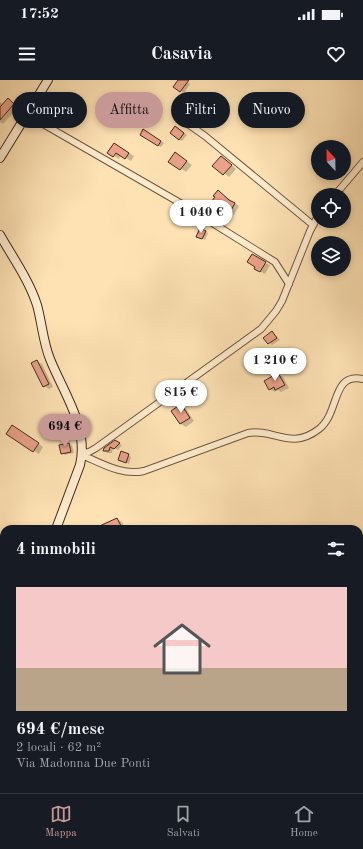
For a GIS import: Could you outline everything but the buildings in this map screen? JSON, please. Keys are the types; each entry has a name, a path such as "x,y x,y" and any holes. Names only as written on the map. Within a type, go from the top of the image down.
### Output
{"main road":[{"path":"40,92 48,80"},
{"path":"0,158 17,128"},
{"path":"0,235 24,276 34,298 42,325 47,351 80,429 82,454 78,470 57,525"}],"street":[{"path":"49,128 182,204 275,262 289,284"},
{"path":"194,128 311,223"},
{"path":"341,188 363,162"},
{"path":"82,454 96,448 261,329 276,311 289,284 312,228"},
{"path":"82,454 120,470 134,472 144,470 248,433 260,432 287,439 302,437 316,431 326,422 342,384 351,379 363,379"}]}
